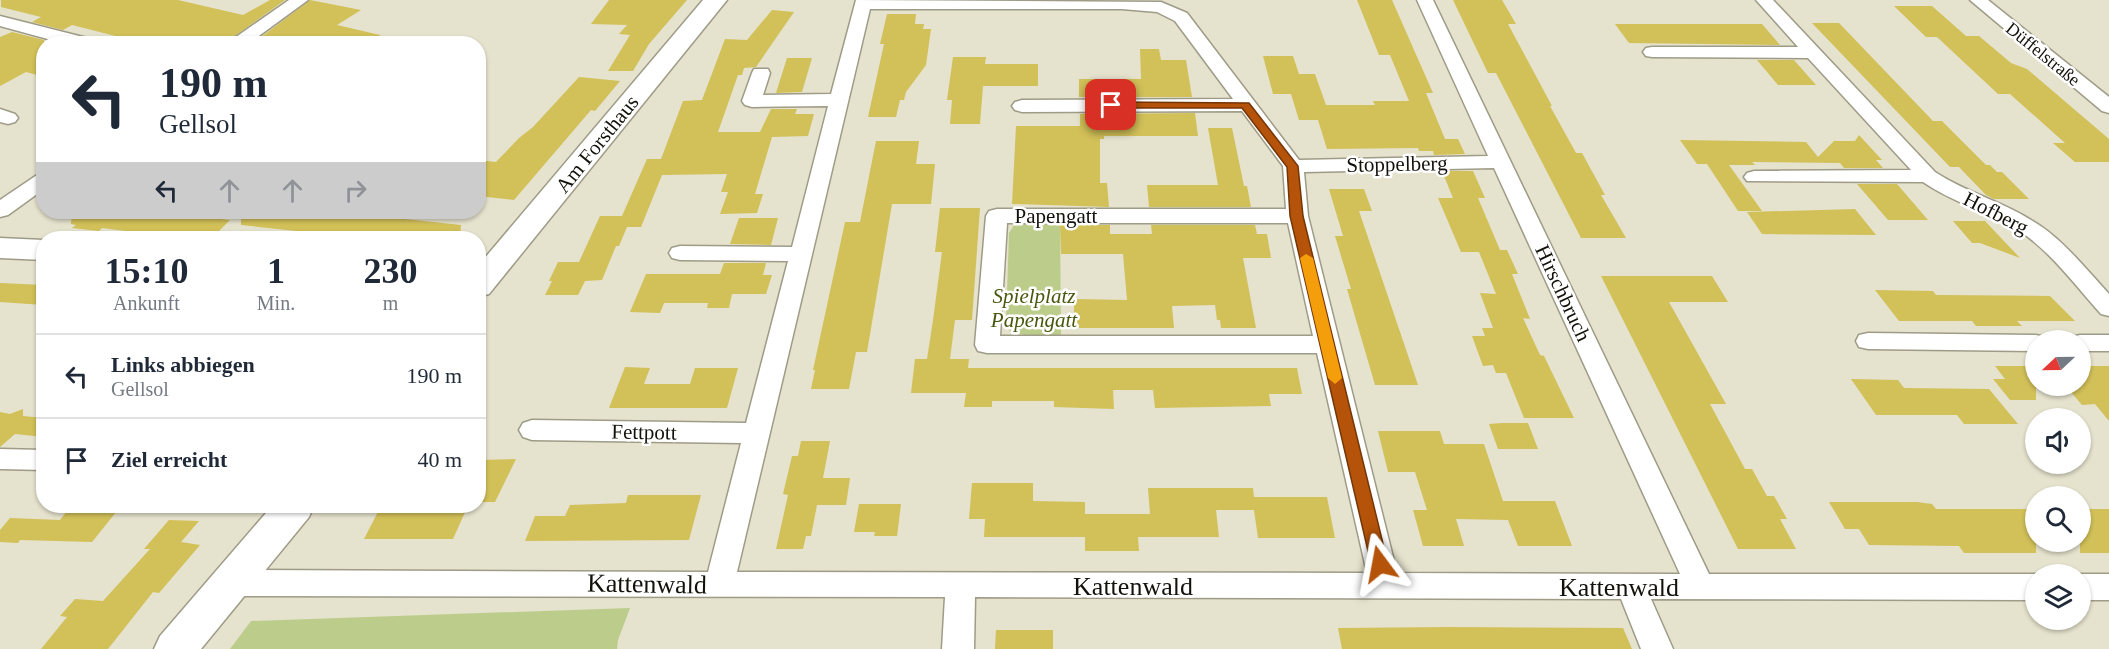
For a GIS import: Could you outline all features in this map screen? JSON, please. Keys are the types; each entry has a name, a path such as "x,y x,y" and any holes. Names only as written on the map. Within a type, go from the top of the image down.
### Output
{"street":[{"path":"247,36 300,0"},
{"name":"Am Forsthaus","path":"486,274 715,0"},
{"name":"Hirschbruch","path":"1425,0 1701,587"},
{"name":"Hofberg","path":"1764,0 1928,176 1949,189 2025,225 2041,237 2109,308"},
{"name":"Düffelstraße","path":"1978,0 2109,107"},
{"path":"719,585 864,2 1122,4 1161,7 1181,16 1245,105 1293,166 1297,216 1385,586"},
{"path":"0,21 58,36"},
{"path":"1652,52 1813,53"},
{"path":"761,73 749,107 839,100"},
{"path":"1022,106 1245,105"},
{"name":"Stoppelberg","path":"1293,166 1501,162"},
{"path":"1754,177 1928,176"},
{"path":"0,210 36,185"},
{"name":"Papengatt","path":"1297,216 997,216 987,345 1326,344"},
{"path":"0,248 36,250"},
{"path":"680,253 800,254"},
{"path":"1868,341 2025,343"},
{"path":"2091,343 2109,344"},
{"name":"Fettpott","path":"532,430 756,433"},
{"path":"0,459 36,460"},
{"path":"175,649 289,513"},
{"name":"Kattenwald","path":"230,583 2025,587"},
{"path":"958,649 961,586"},
{"path":"1631,587 1657,649"},
{"path":"2091,587 2109,588"}],"green space":[{"name":"Spielplatz Papengatt","path":"1026,222 1060,222 1061,335 1024,335 1010,332 1006,322 1009,233 1014,225"},
{"path":"630,608 617,649 230,649 251,621"}],"building":[{"path":"1,0 178,0 243,15 270,0 285,0 235,36 115,36 72,25 63,30 32,22 41,17 1,7"},
{"path":"310,0 361,10 337,25 380,35 380,36 263,36"},
{"path":"609,0 687,0 649,44 633,71 608,71 630,35 619,34 627,25 591,24"},
{"path":"1357,0 1392,0 1433,93 1426,93 1445,139 1458,139 1465,154 1434,155 1433,151 1419,151 1418,148 1327,149 1318,120 1299,120 1291,94 1273,94 1263,56 1293,56 1299,74 1315,74 1326,105 1375,105 1373,101 1409,101 1390,55 1379,55"},
{"path":"1453,0 1502,0 1516,24 1508,24 1552,106 1550,106 1576,153 1582,153 1605,195 1601,195 1626,238 1581,238 1496,73 1488,73"},
{"path":"1894,6 1932,6 1966,36 1979,36 2011,63 2027,69 2109,139 2109,162 2075,162 2053,143 2065,143 2010,94 1998,94 1937,37 1926,37"},
{"path":"772,10 794,12 756,67 744,68 742,75 738,75 718,132 760,132 771,109 797,109 795,114 814,114 808,136 772,137 755,194 763,194 757,213 720,214 728,192 721,192 727,174 662,175 641,227 627,227 619,246 616,246 602,280 585,281 578,295 545,295 558,262 579,262 600,216 622,216 647,159 661,159 683,101 702,100 725,39 747,40"},
{"path":"887,14 916,14 915,24 924,24 923,29 931,29 926,65 906,92 904,100 900,100 896,117 868,117 884,44 880,44"},
{"path":"1812,23 1839,23 1933,121 1942,121 1986,165 1990,165 1997,172 2002,172 2029,199 1994,199 1986,195 1959,167 1950,167"},
{"path":"1615,24 1762,24 1780,45 1629,43"},
{"path":"12,32 36,38 36,75 26,72 0,86 0,37"},
{"path":"1140,49 1159,49 1161,60 1186,60 1192,97 1079,97 1079,79 1141,79"},
{"path":"953,57 986,57 985,64 1038,64 1038,86 983,86 980,124 950,124 952,100 947,100"},
{"path":"787,58 812,58 802,92 776,93"},
{"path":"1757,60 1794,60 1816,85 1778,85"},
{"path":"579,77 620,81 595,111 591,110 514,200 486,197 486,161 496,162 533,127"},
{"path":"1195,113 1198,136 1104,136 1104,139 1100,139 1100,183 1107,183 1109,207 1012,204 1016,126 1080,126 1080,114"},
{"path":"1208,128 1232,128 1244,186 1247,186 1251,207 1149,207 1147,185 1218,185"},
{"path":"1859,135 1882,160 1876,160 1883,168 1844,168 1840,163 1752,162 1755,165 1729,165 1762,211 1738,211 1707,164 1697,164 1680,140 1806,142 1818,157 1834,141 1855,141"},
{"path":"876,141 919,141 916,164 935,164 931,204 892,204 867,352 856,352 849,389 811,389 815,370 813,370 845,222 860,222"},
{"path":"1442,171 1473,171 1485,198 1478,198 1500,250 1507,250 1518,274 1512,274 1530,319 1523,318 1574,418 1524,418 1506,373 1496,373 1493,365 1483,366 1472,336 1485,336 1482,328 1493,328 1480,293 1496,294 1479,252 1461,252 1438,198 1453,198"},
{"path":"1857,184 1897,184 1928,220 1888,220"},
{"path":"1329,189 1364,189 1372,211 1359,211 1418,385 1375,385 1347,289 1351,289 1335,236 1343,236"},
{"path":"940,208 980,208 972,320 955,320 950,359 969,359 968,368 1297,368 1302,394 1269,394 1271,406 1155,408 1153,390 1113,390 1114,409 1054,407 1054,401 992,401 992,407 964,407 966,393 911,393 915,359 927,359 942,252 935,252"},
{"path":"1855,209 1876,235 1762,234 1747,212"},
{"path":"739,218 778,218 771,245 730,244"},
{"path":"71,219 230,220 219,231 126,231 102,228 99,231 72,228 76,225 71,224"},
{"path":"241,219 405,219 461,225 461,231 297,231 241,225"},
{"path":"1953,221 1985,221 2020,258 1980,243 1972,243"},
{"path":"1060,225 1110,225 1110,234 1152,234 1151,225 1255,225 1257,234 1267,234 1271,258 1243,258 1256,328 1221,328 1220,320 1217,320 1215,305 1172,306 1174,328 1074,328 1074,299 1127,300 1123,254 1061,254"},
{"path":"724,263 766,263 763,275 772,275 766,294 732,294 729,308 707,308 708,303 664,303 660,313 630,312 646,274 720,274"},
{"path":"1601,276 1712,276 1728,302 1669,302 1726,404 1710,404 1745,469 1752,469 1767,496 1774,496 1787,519 1780,519 1796,549 1738,549"},
{"path":"0,283 36,285 36,304 0,302"},
{"path":"1875,290 1933,291 1936,295 2050,296 2075,321 2017,321 2022,326 1976,326 1972,321 1899,321"},
{"path":"1995,366 2025,366 2025,396 2036,396 2036,400 2010,400 1993,379 2005,379"},
{"path":"2091,366 2109,366 2109,421 2095,404 2082,405 2074,396 2091,396"},
{"path":"625,367 650,368 644,384 690,384 695,368 738,368 727,408 609,408"},
{"path":"1851,379 1898,380 1904,388 1989,389 2018,424 1964,424 1957,415 1876,415"},
{"path":"23,409 23,416 36,417 36,436 15,434 0,447 0,412 10,414"},
{"path":"1528,423 1538,449 1498,449 1489,424"},
{"path":"1378,431 1440,431 1444,444 1484,444 1503,501 1555,501 1572,546 1518,546 1508,520 1456,519 1464,546 1423,546 1413,510 1427,510 1415,472 1388,472"},
{"path":"801,441 830,441 823,478 850,478 846,505 817,505 811,536 806,536 803,549 776,549 788,495 783,494 792,456 798,456"},
{"path":"516,459 495,502 486,502 486,460"},
{"path":"972,483 1033,483 1033,501 1085,502 1085,514 1150,514 1148,488 1253,488 1254,497 1327,497 1335,538 1258,538 1254,510 1216,510 1219,537 1138,537 1139,551 1085,551 1085,537 984,537 985,519 969,519"},
{"path":"628,495 701,495 689,540 525,541 535,516 565,516 570,505 626,503"},
{"path":"1829,502 1917,502 1932,504 1936,509 2025,509 2025,552 2036,553 1964,553 1959,546 1869,545 1859,529 1845,529"},
{"path":"859,504 901,504 897,536 874,536 875,532 854,532"},
{"path":"2091,509 2109,509 2109,553 2080,553 2091,552"},
{"path":"66,513 115,513 92,542 20,540 18,543 0,542 0,530 10,518 60,520"},
{"path":"377,513 465,513 453,539 364,539"},
{"path":"169,520 199,521 181,542 200,545 159,593 153,592 108,649 41,649 67,617 60,616 75,599 103,601 150,549 144,549"},
{"path":"1338,628 1623,628 1632,649 1342,649"},
{"path":"996,630 1053,630 1053,649 995,649"}],"slow traffic":[{"path":"1306,258 1335,378"}],"route":[{"path":"1111,105 1245,105 1293,166 1297,216 1380,564"}]}
